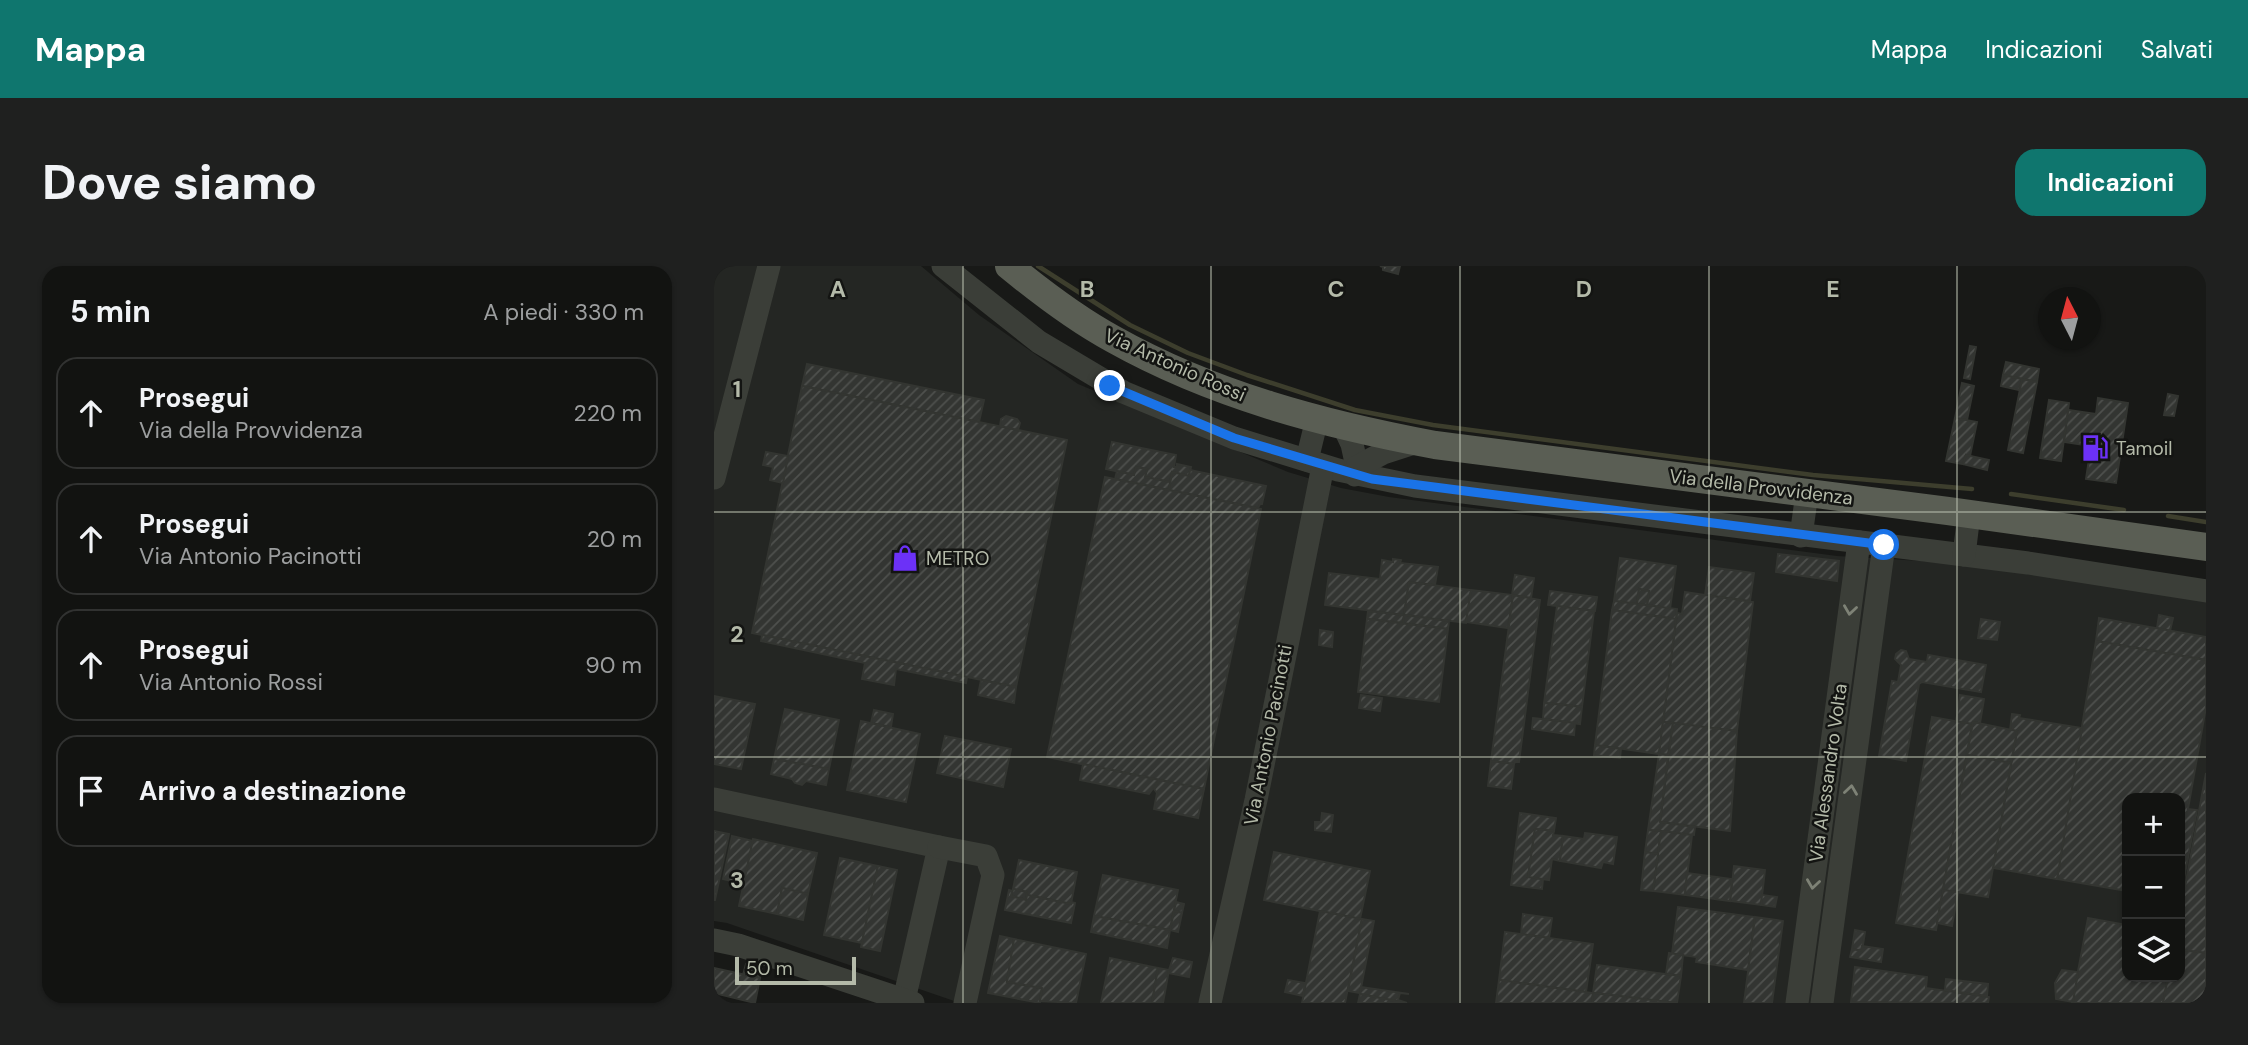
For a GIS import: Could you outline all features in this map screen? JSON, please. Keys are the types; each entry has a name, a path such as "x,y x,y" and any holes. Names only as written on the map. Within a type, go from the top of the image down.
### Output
{"main road":[{"name":"Via Antonio Rossi","path":"1009,266 1088,325 1139,353 1232,393 1317,419"},
{"name":"Via della Provvidenza","path":"1317,419 1418,442 2206,547"}],"street":[{"path":"714,478 769,266"},
{"path":"943,266 1039,342 1110,386 1234,438 1315,463 1415,486 2028,563 2206,591"},
{"name":"Via Antonio Pacinotti","path":"1210,1003 1256,800 1315,463 1317,419"},
{"path":"1344,427 1352,444 1356,471"},
{"path":"1356,471 1382,453 1418,442"},
{"path":"1801,536 1807,493"},
{"path":"1964,555 1969,514"},
{"name":"Via Alessandro Volta","path":"1797,1003 1859,542"},
{"name":"Via Alessandro Volta","path":"1822,1003 1884,545"},
{"path":"714,799 986,856 993,875 965,1003"},
{"path":"714,940 738,945 909,1002 939,847"}],"shaded area":[{"path":"714,266 921,266 979,315 1078,384 1288,472 1341,488 1389,497 1837,556 1939,562 2069,578 2206,600 2206,1003 960,1003 727,923 714,921"}],"building":[{"path":"1380,266 1400,266 1398,274 1383,270"},
{"path":"1970,346 1976,347 1970,379 1964,378"},
{"path":"2006,362 2039,369 2037,382 2003,375"},
{"path":"807,364 984,400 979,422 802,386"},
{"path":"2003,375 2022,379 2019,390 2001,386"},
{"path":"2022,379 2037,382 2023,453 2008,450"},
{"path":"1962,383 1974,386 1967,420 1955,418"},
{"name":"METRO","path":"802,386 1067,440 1016,687 752,633"},
{"path":"2168,394 2178,396 2174,416 2164,415"},
{"path":"2098,398 2128,403 2116,483 2086,479 2091,446 2064,442 2068,410 2096,414"},
{"path":"2049,400 2069,403 2061,461 2040,458"},
{"path":"1006,416 1017,419 1020,423 1018,430 1000,426 1001,419"},
{"path":"1955,418 1977,422 1970,456 1966,455 1963,464 1946,461"},
{"path":"1112,442 1176,455 1174,467 1177,467 1177,464 1191,467 1189,476 1172,472 1170,482 1145,477 1147,469 1136,467 1134,475 1106,469"},
{"path":"766,452 788,456 783,483 770,480 773,467 763,465"},
{"path":"1966,455 1989,460 1987,470 1963,464"},
{"path":"1136,467 1147,469 1145,477 1170,482 1169,490 1115,479 1117,471 1134,475"},
{"path":"1190,470 1266,486 1262,504 1258,508 1169,490 1172,472 1189,476"},
{"path":"1105,477 1261,509 1204,789 1047,757"},
{"path":"1778,554 1839,561 1837,581 1776,572"},
{"path":"1620,558 1676,566 1670,609 1647,605 1649,591 1639,589 1637,604 1614,601"},
{"path":"1393,559 1401,560 1400,563 1438,567 1435,585 1409,582 1404,615 1325,605 1329,573 1380,579 1382,560 1393,562"},
{"path":"1709,567 1754,573 1750,601 1705,595"},
{"path":"1515,575 1534,578 1531,598 1512,595"},
{"path":"1409,582 1471,590 1466,623 1404,615"},
{"path":"1639,589 1649,591 1647,605 1637,604"},
{"path":"1471,590 1513,595 1508,628 1466,622"},
{"path":"1550,591 1597,597 1595,611 1548,605"},
{"path":"1685,592 1753,602 1737,731 1663,722 1677,613 1682,614"},
{"path":"1513,595 1540,600 1519,762 1514,764 1491,761"},
{"path":"1614,601 1677,609 1676,619 1612,610"},
{"path":"1557,606 1594,611 1582,707 1544,703"},
{"path":"1612,610 1676,619 1659,754 1595,745"},
{"path":"1368,611 1404,615 1403,623 1367,619"},
{"path":"1404,615 1449,621 1448,629 1403,623"},
{"path":"2159,615 2173,618 2170,631 2157,628"},
{"path":"2099,618 2206,637 2206,660 2096,641"},
{"path":"1367,619 1448,629 1439,702 1358,692"},
{"path":"1981,619 2000,622 1997,640 1978,638"},
{"path":"1320,630 1333,632 1332,647 1319,645"},
{"path":"762,635 967,677 966,683 896,669 894,685 862,679 865,663 761,641"},
{"path":"2096,641 2206,660 2206,707 2188,809 2197,810 2185,874 2185,793 2122,793 2122,890 2057,879"},
{"path":"1901,650 1906,651 1909,659 1927,662 1928,655 1986,665 1981,692 1922,682 1919,684 1906,761 1879,756 1892,681 1898,682 1901,665 1895,659 1896,654"},
{"path":"981,680 1016,687 1014,703 978,695"},
{"path":"1361,695 1382,698 1380,711 1359,708"},
{"path":"1960,695 1984,699 1980,723 1956,722"},
{"path":"714,696 755,704 741,769 714,764"},
{"path":"1544,703 1582,707 1580,724 1543,719"},
{"path":"785,709 839,720 829,769 774,759"},
{"path":"874,710 893,714 891,727 871,723"},
{"path":"2012,714 2020,715 2019,718 2082,728 2057,879 1993,868 2017,731 2010,730"},
{"path":"1932,717 1972,724 1936,930 1896,923"},
{"path":"1533,718 1575,723 1574,735 1532,729"},
{"path":"861,721 920,734 906,802 847,790"},
{"path":"1663,722 1673,723 1668,755 1659,754"},
{"path":"1973,722 2017,731 2011,763 1967,755"},
{"path":"1673,723 1737,731 1730,831 1660,822"},
{"path":"945,736 1011,749 1003,787 937,773"},
{"path":"1595,745 1621,749 1620,758 1594,755"},
{"path":"1659,754 1668,755 1660,822 1695,827 1694,835 1648,830"},
{"path":"1967,755 2011,763 1988,897 1943,890"},
{"path":"774,759 829,769 826,785 806,781 802,785 792,779 771,774"},
{"path":"1491,761 1514,764 1511,789 1488,786"},
{"path":"1083,764 1159,780 1149,794 1080,780"},
{"path":"2206,773 2206,953 2185,951 2185,887"},
{"path":"1159,780 1204,789 1198,818 1154,809 1157,793 1154,789"},
{"path":"1322,813 1333,815 1331,832 1315,830 1315,822 1321,822"},
{"path":"1520,813 1556,818 1554,831 1535,829 1528,877 1543,879 1542,889 1511,885"},
{"path":"1535,829 1554,831 1553,835 1563,836 1560,861 1552,859 1549,880 1528,877"},
{"path":"1648,830 1661,831 1658,854 1645,852"},
{"path":"714,831 729,834 715,900 714,900"},
{"path":"1661,831 1692,835 1685,895 1653,891"},
{"path":"1585,833 1617,837 1613,864 1603,862 1601,868 1560,861 1563,836 1584,839"},
{"path":"732,836 753,841 744,884 723,879"},
{"path":"753,839 817,853 808,894 782,888 777,914 739,906"},
{"path":"1274,852 1370,871 1360,919 1264,900"},
{"path":"1645,852 1658,854 1653,891 1641,890"},
{"path":"840,858 878,866 862,943 824,935"},
{"path":"1019,860 1077,872 1071,904 1027,895 1027,892 1013,889"},
{"path":"878,866 897,870 880,951 861,947"},
{"path":"1734,866 1765,870 1761,905 1730,901"},
{"path":"1687,873 1732,879 1730,901 1685,895"},
{"path":"1103,875 1178,890 1170,930 1094,916"},
{"path":"782,888 808,894 803,920 777,914"},
{"path":"1013,889 1027,892 1026,900 1011,896"},
{"path":"1009,890 1012,891 1011,896 1026,900 1027,895 1075,903 1071,923 1005,910"},
{"path":"1943,890 1958,892 1952,926 1937,923"},
{"path":"1762,895 1777,897 1775,907 1761,905"},
{"path":"1176,902 1184,904 1182,913 1174,911"},
{"path":"1678,907 1755,917 1748,970 1696,962 1697,957 1672,954"},
{"path":"1174,911 1182,913 1178,932 1170,930"},
{"path":"1320,911 1362,919 1345,1003 1302,1003"},
{"path":"1523,914 1552,918 1549,938 1521,934"},
{"path":"1094,916 1170,930 1167,948 1091,932"},
{"path":"1755,917 1783,921 1772,1003 1744,1003"},
{"path":"2088,918 2122,924 2122,982 2167,982 2163,1003 2072,1003"},
{"path":"1362,919 1374,921 1360,993 1348,991"},
{"path":"1855,930 1865,932 1862,951 1852,949"},
{"path":"1505,932 1593,944 1586,992 1499,980"},
{"path":"1000,936 1014,939 1007,982 1042,988 1040,1003 988,993"},
{"path":"1014,939 1086,954 1076,1003 1040,1001 1042,988 1007,982"},
{"path":"1862,946 1883,949 1881,962 1850,957 1852,949 1862,951"},
{"path":"2185,951 2206,953 2206,1003 2163,1003 2167,982 2185,982"},
{"path":"1669,953 1683,955 1681,976 1666,974"},
{"path":"1110,958 1158,968 1152,1003 1101,1003"},
{"path":"1173,958 1192,962 1189,977 1168,973"},
{"path":"746,964 752,966 750,976 743,975"},
{"path":"1597,965 1681,976 1677,1003 1593,993"},
{"path":"752,966 762,969 760,978 750,976"},
{"path":"1855,967 1927,977 1926,988 1989,997 1988,1003 1851,1002"},
{"path":"714,968 760,978 755,1003 714,993"},
{"path":"1158,968 1169,970 1163,1003 1152,1003"},
{"path":"2062,970 2078,972 2073,1002 2056,999 2055,983"},
{"path":"1946,979 1988,984 1987,996 1945,990"},
{"path":"1288,980 1305,983 1303,996 1285,992"},
{"path":"1499,980 1593,993 1592,1003 1496,1003"},
{"path":"1361,987 1409,994 1400,993 1398,1000 1407,1003 1360,994"},
{"path":"1593,993 1677,1003 1592,1003"},
{"path":"1360,994 1405,1003 1358,1003"}],"waterway":[{"path":"1038,266 1130,325 1188,353 1355,410 1433,425 1813,475 1972,489"},
{"path":"2011,494 2124,510"},
{"path":"2168,516 2206,522"}],"place":[{"name":"Tamoil","path":"2095,448"},
{"name":"METRO","path":"905,558"}],"route":[{"path":"1110,386 1234,438 1338,470 1391,483 1884,545"}]}
